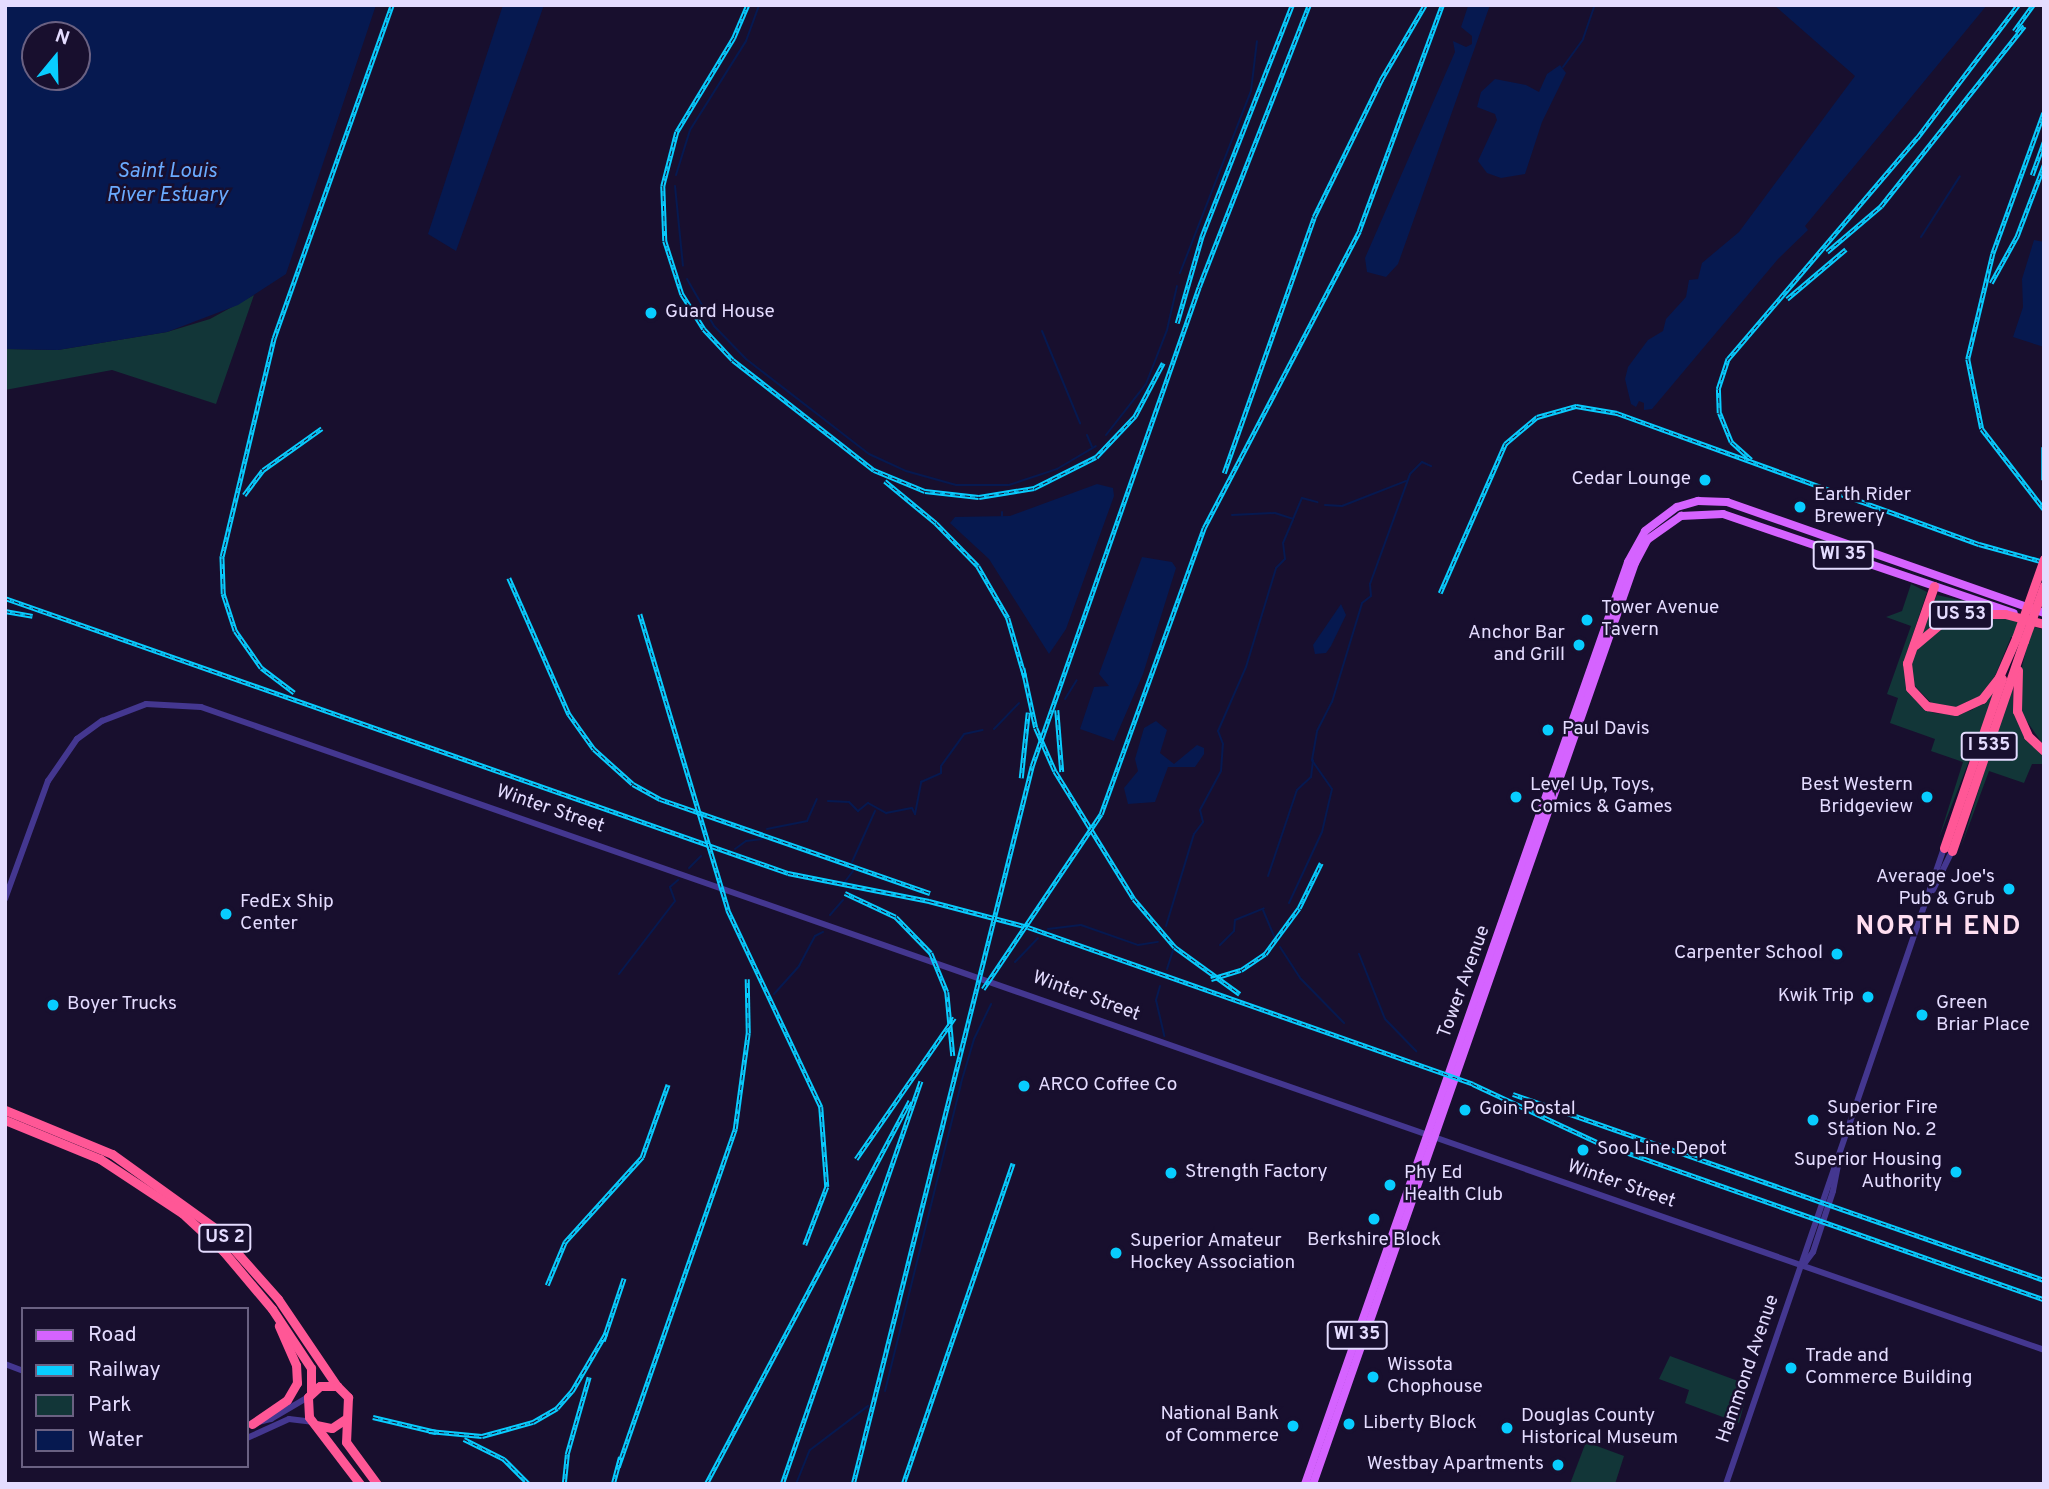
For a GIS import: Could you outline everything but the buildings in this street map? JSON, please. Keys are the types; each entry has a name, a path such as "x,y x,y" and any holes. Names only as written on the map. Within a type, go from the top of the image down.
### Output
{"highway":[{"name":"I 535","path":"1948,849 2020,640 2044,559"},
{"name":"I 535","path":"2020,640 2044,585"},
{"path":"1911,649 1934,586"},
{"name":"US 53","path":"2020,640 1988,693 1956,711 1927,706 1913,694 1906,672 1911,649 1934,627 1955,617 1987,612 2022,616 2044,624"},
{"path":"2020,640 2015,706 2028,736 2044,751"},
{"name":"US 2","path":"5,1110 112,1154 205,1219 258,1273 337,1386 348,1397 346,1442 377,1484"},
{"name":"US 2","path":"5,1121 100,1159 165,1200 224,1252 269,1306 311,1368 306,1407 313,1423 358,1482"},
{"path":"250,1424 287,1400 298,1382 296,1366 269,1306"},
{"path":"309,1395 326,1385 337,1386"},
{"path":"313,1423 332,1428 347,1418"}],"main road":[{"name":"Tower Avenue","path":"1313,1484 1630,555 1647,529 1677,507 1698,501 1730,502 2044,613"},
{"name":"Tower Avenue","path":"1305,1484 1638,556 1657,529 1681,516 1730,516 1934,586"},
{"name":"WI 35","path":"1934,586 2022,616"}],"street":[{"name":"Winter Street","path":"5,898 57,764 86,731 114,715 165,703 221,712 2044,1350"},
{"name":"Hammond Avenue","path":"1726,1484 1802,1265 1813,1252 1833,1191 1838,1158 1948,849"},
{"path":"250,1424 278,1415 309,1395"},
{"path":"248,1438 289,1419 313,1423"}],"green space":[{"path":"254,295 216,404 112,370 5,390 5,349 58,350 167,332 210,319"},
{"path":"1911,584 1927,592 1906,655 1907,688 1916,701 1934,713 1956,715 1972,710 1997,689 1939,838 1963,762 1931,751 1935,739 1890,723 1898,698 1887,694 1911,626 1886,617 1902,611"},
{"path":"1937,595 1993,610 1977,610 1917,639"},
{"path":"1961,618 2009,618 2044,630 2044,746 2019,710 2021,671 2028,642 2011,637 1995,676 1980,696 1954,708 1934,706 1912,683 1910,669 1915,650 1937,629"},
{"path":"2013,679 2013,707 2044,755 2044,764 2032,764 2024,783 1989,771 1961,847"},
{"path":"1670,1356 1749,1385 1739,1423 1685,1403 1689,1390 1659,1379"},
{"path":"1586,1442 1624,1456 1615,1484 1570,1484"}],"water":[{"name":"Saint Louis River Estuary","path":"5,5 376,5 286,274 238,305 167,332 58,350 5,349"},
{"path":"503,5 544,5 456,251 428,234"},
{"path":"1490,5 1398,264 1386,277 1367,272 1365,258 1455,52 1453,41 1466,47 1472,44 1472,36 1461,27 1468,6"},
{"path":"1774,5 1987,5 1805,226 1808,230 1778,259 1652,409 1644,410 1644,403 1639,401 1636,407 1631,404 1625,379 1628,367 1648,340 1663,331 1666,319 1686,297 1689,280 1698,279 1702,263 1739,232 1855,76"},
{"path":"1560,65 1566,73 1542,122 1525,174 1501,178 1487,173 1478,161 1497,120 1495,114 1477,107 1481,92 1495,79 1526,85 1539,92 1547,74"},
{"path":"2034,240 2044,242 2044,347 2013,337 2023,307 2022,279"},
{"path":"1097,484 1113,488 1114,496 1066,629 1049,654 989,559 950,523 955,517 1010,516"},
{"path":"1142,557 1172,562 1176,568 1143,674 1114,741 1080,729 1094,687 1109,686 1099,674"},
{"path":"1341,604 1346,615 1331,646 1326,653 1315,654 1313,645"},
{"path":"1156,721 1167,730 1160,753 1174,764 1197,745 1204,748 1204,754 1195,767 1168,767 1155,802 1128,804 1124,788 1138,771 1135,759 1144,728"}],"waterway":[{"path":"676,175 690,130 746,41 759,5"},
{"path":"1563,67 1583,39 1595,5"},
{"path":"1180,273 1251,91 1257,41"},
{"path":"1921,237 1960,176"},
{"path":"675,186 683,266"},
{"path":"687,279 714,326 746,359 869,454 906,471 956,485 1009,485 1057,469 1096,446"},
{"path":"1106,435 1146,384 1167,330 1177,286"},
{"path":"1042,331 1080,423"},
{"path":"1087,435 1092,447"},
{"path":"1289,903 1322,832 1332,789 1312,760 1317,731 1332,702 1362,603 1371,596 1370,584 1410,474 1422,462 1431,466"},
{"path":"1325,505 1342,506 1406,481"},
{"path":"1232,515 1275,513 1293,519 1302,498 1317,502"},
{"path":"1166,926 1194,834 1203,822 1200,810 1221,771 1223,744 1218,731 1246,667 1276,568 1285,559 1283,543 1293,519"},
{"path":"1065,699 1077,680"},
{"path":"994,729 1019,703"},
{"path":"828,801 849,802 858,811 868,803 886,813 912,808 915,814 921,782 941,773 941,766 964,734 983,730"},
{"path":"1268,876 1297,790 1311,777 1313,760"},
{"path":"767,829 807,821 817,799"},
{"path":"852,862 875,811"},
{"path":"735,849 746,841 762,839"},
{"path":"689,868 701,856"},
{"path":"844,883 853,871"},
{"path":"619,974 675,901 670,887 678,880"},
{"path":"830,915 843,900"},
{"path":"1220,945 1234,931 1235,920 1264,908"},
{"path":"1263,910 1275,938"},
{"path":"1048,929 1081,925 1138,945 1158,942"},
{"path":"774,994 799,966 815,936 823,932"},
{"path":"1015,962 1038,938"},
{"path":"1280,947 1300,978 1344,1023"},
{"path":"1167,969 1173,951"},
{"path":"1359,954 1385,1019 1416,1051"},
{"path":"1160,986 1156,1000 1164,1036"},
{"path":"885,1391 961,1083 974,1039 991,1004"},
{"path":"796,1484 810,1450 868,1406"}],"railway":[{"path":"294,693 261,668 235,631 223,594 222,556 274,338 392,5"},
{"path":"748,5 734,38 677,132 663,186 665,241 682,294 704,329 733,360 874,470 925,491 979,497 1034,488 1096,457 1135,416 1163,363"},
{"path":"1177,323 1202,236 1292,5"},
{"path":"853,1484 1032,766 1199,287 1309,5"},
{"path":"1224,473 1314,217 1381,80 1425,5"},
{"path":"983,989 1101,814 1204,528 1359,231 1442,5"},
{"path":"1751,460 1731,442 1719,413 1718,389 1728,359 1917,138 2018,5"},
{"path":"2014,31 2033,5"},
{"path":"1827,252 1881,206 2024,26"},
{"path":"2044,113 1993,254 1968,359 1982,429 2044,509"},
{"path":"2032,175 2044,142"},
{"path":"1991,283 2017,236 2044,165"},
{"path":"1787,299 1846,249"},
{"path":"1440,593 1505,444 1537,417 1576,406 1617,413 1979,544 2044,562"},
{"path":"244,495 263,470 322,428"},
{"path":"2044,447 2044,480"},
{"path":"885,481 936,523 978,566 1008,618 1025,677"},
{"path":"509,578 569,714 594,749 633,784 660,799 930,893"},
{"path":"5,598 788,873 929,901 1028,927 1473,1084 1597,1142 2044,1299"},
{"path":"5,611 33,616"},
{"path":"640,614 728,910 821,1107 827,1187 805,1245"},
{"path":"1023,668 1036,728 1055,771 1134,899 1175,947 1240,994"},
{"path":"1057,710 1062,772"},
{"path":"1021,778 1028,712"},
{"path":"1211,979 1241,970 1265,954 1299,908 1321,863"},
{"path":"845,893 896,917 931,953 947,992 953,1056"},
{"path":"618,1467 735,1129 748,1033 747,979"},
{"path":"856,1159 954,1018"},
{"path":"782,1484 921,1081"},
{"path":"547,1285 565,1242 642,1157 668,1084"},
{"path":"1513,1094 2044,1280"},
{"path":"706,1484 910,1101"},
{"path":"903,1484 1013,1163"},
{"path":"603,1341 624,1278"},
{"path":"429,1431 482,1436 533,1422 557,1408 572,1391 606,1333"},
{"path":"564,1484 567,1454 589,1377"},
{"path":"373,1417 436,1432"},
{"path":"464,1439 504,1459 529,1484"},
{"path":"613,1484 620,1457"}],"place":[{"name":"Guard House","path":"651,313"},
{"name":"Cedar Lounge","path":"1705,480"},
{"name":"Earth Rider Brewery","path":"1800,507"},
{"name":"Tower Avenue Tavern","path":"1587,620"},
{"name":"Anchor Bar and Grill","path":"1579,645"},
{"name":"Paul Davis","path":"1548,730"},
{"name":"Level Up, Toys, Comics & Games","path":"1516,797"},
{"name":"Best Western Bridgeview","path":"1927,797"},
{"name":"Average Joe's Pub & Grub","path":"2009,889"},
{"name":"FedEx Ship Center","path":"226,914"},
{"name":"Carpenter School","path":"1837,954"},
{"name":"Kwik Trip","path":"1868,997"},
{"name":"Boyer Trucks","path":"53,1005"},
{"name":"Green Briar Place","path":"1922,1015"},
{"name":"ARCO Coffee Co","path":"1024,1086"},
{"name":"Goin Postal","path":"1465,1110"},
{"name":"Superior Fire Station No. 2","path":"1813,1120"},
{"name":"Soo Line Depot","path":"1583,1150"},
{"name":"Superior Housing Authority","path":"1956,1172"},
{"name":"Strength Factory","path":"1171,1173"},
{"name":"Phy Ed Health Club","path":"1390,1185"},
{"name":"Berkshire Block","path":"1374,1219"},
{"name":"Superior Amateur Hockey Association","path":"1116,1253"},
{"name":"Trade and Commerce Building","path":"1791,1368"},
{"name":"Wissota Chophouse","path":"1373,1377"},
{"name":"Liberty Block","path":"1349,1424"},
{"name":"National Bank of Commerce","path":"1293,1426"},
{"name":"Douglas County Historical Museum","path":"1507,1428"},
{"name":"Westbay Apartments","path":"1558,1465"}],"district":[{"name":"NORTH END","path":"1939,928"}]}
